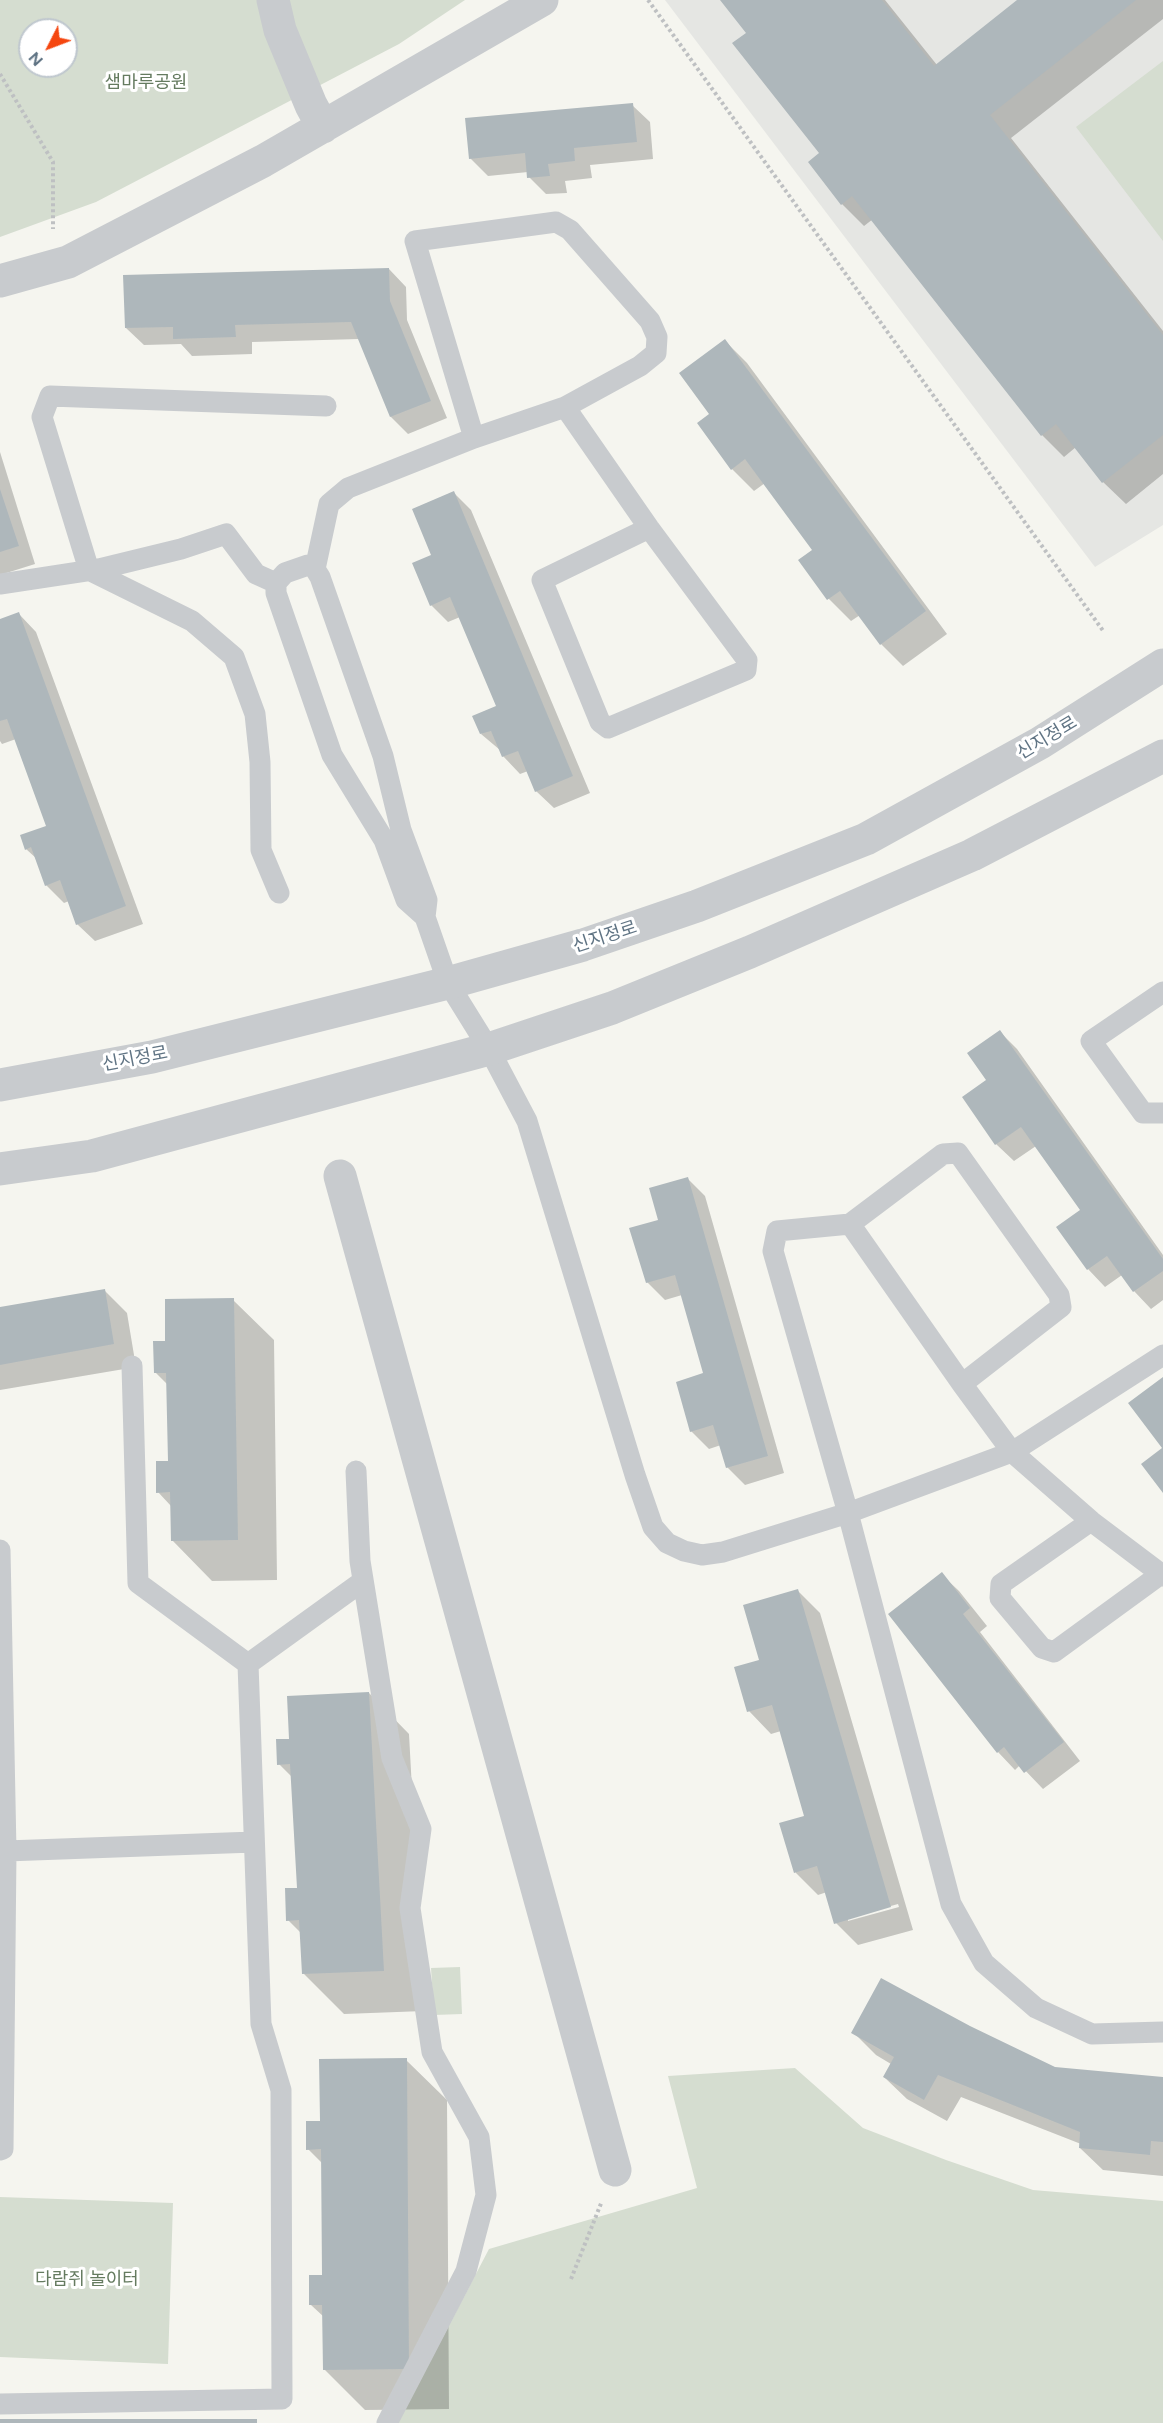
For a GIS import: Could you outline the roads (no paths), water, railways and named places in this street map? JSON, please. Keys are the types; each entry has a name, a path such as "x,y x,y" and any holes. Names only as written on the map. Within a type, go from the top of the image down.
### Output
{"street":[{"path":"273,0 280,30 311,105 323,127"},
{"path":"0,281 68,262 264,161 542,0"},
{"name":"신지정로","path":"0,1085 152,1057 448,983 583,945 697,906 866,839 1040,743 1163,665"},
{"path":"0,1169 92,1156 489,1049 612,1008 750,952 972,855 1163,756"},
{"path":"340,1176 615,2170"}],"lane":[{"path":"315,569 329,504 348,488 474,438 565,406 640,366 656,353 657,337 650,321 570,230 556,222 415,241 474,438"},
{"path":"279,893 261,850 260,762 255,714 234,657 192,621 89,570 42,417 50,396 326,406"},
{"path":"565,406 649,528 747,660 746,670 608,728 600,722 542,580 649,528"},
{"path":"0,584 89,570 181,549 226,534 256,574 276,583"},
{"path":"425,917 406,900 384,840 332,755 276,593 276,583 285,573 308,565 315,569 320,577 383,756 401,830 427,900 425,917 448,983 489,1049 527,1121 653,1527 668,1543 684,1551 702,1555 723,1552 848,1513 1012,1452 1163,1355"},
{"path":"1163,992 1091,1041 1143,1113 1163,1113"},
{"path":"962,1384 1061,1307 1059,1295 958,1153 943,1154 850,1224 777,1231 773,1251 848,1513 951,1904 984,1964 1036,2008 1092,2034 1163,2032"},
{"path":"850,1224 1012,1452 1091,1521 1162,1575 1054,1652 1042,1648 1000,1598 1001,1584 1091,1521"},
{"path":"132,1366 138,1583 248,1664"},
{"path":"356,1471 363,1581 392,1758 422,1829 410,1908 432,2052 479,2137 486,2195 466,2271 387,2423"},
{"path":"0,1550 6,1851 3,2148 0,2150"},
{"path":"248,1664 363,1581"},
{"path":"0,2404 282,2399 280,2090 261,2024 248,1664"},
{"path":"6,1851 254,1842"}],"park label":[{"name":"샘마루공원","path":"146,83"},
{"name":"다람쥐 놀이터","path":"87,2280"}]}
